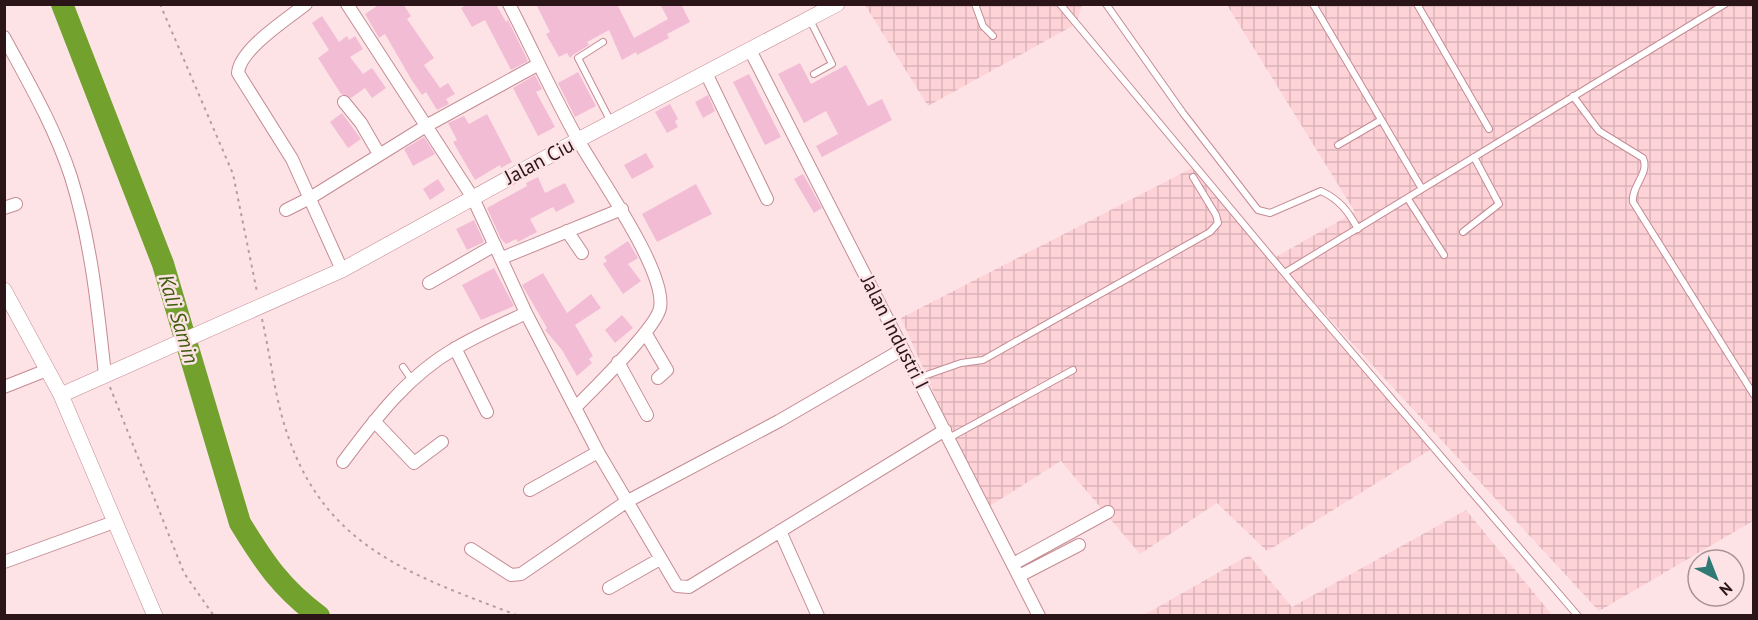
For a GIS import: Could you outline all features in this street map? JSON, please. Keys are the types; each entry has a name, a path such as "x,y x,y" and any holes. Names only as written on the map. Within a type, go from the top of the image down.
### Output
{"street":[{"path":"306,4 247,52 239,63 238,73 287,149 342,270"},
{"path":"346,4 472,198 526,313 598,452 673,582 681,588 689,586 947,434"},
{"path":"509,4 578,140 622,209 652,273 660,297 660,310 646,334 575,408"},
{"name":"Jalan Ciu","path":"105,375 342,270 578,140 837,4"},
{"path":"4,37 51,126 71,178 91,264 105,375 61,395"},
{"name":"Jalan Industri I","path":"750,50 1039,615"},
{"path":"286,210 310,198 426,126 539,64"},
{"path":"706,73 767,200"},
{"path":"344,102 361,123 379,154"},
{"path":"502,258 622,209"},
{"path":"567,231 582,253"},
{"path":"429,283 495,245"},
{"path":"4,290 61,395 155,615"},
{"path":"343,462 374,422 412,380 456,348 526,313"},
{"path":"646,334 667,370 658,378"},
{"path":"456,348 487,412"},
{"path":"471,549 511,575 521,574 626,502 771,426 903,349"},
{"path":"618,362 647,415"},
{"path":"4,387 47,370"},
{"path":"374,422 414,463 442,442"},
{"path":"530,490 598,452"},
{"path":"1016,570 1108,512"},
{"path":"4,562 114,522"},
{"path":"780,531 818,615"},
{"path":"1016,570 1079,545"},
{"path":"609,588 660,559"}],"lane":[{"path":"975,4 983,26 993,36"},
{"path":"1060,4 1286,272 1321,317 1578,615"},
{"path":"1106,4 1183,113 1258,210 1270,213 1321,191 1334,197 1344,206 1358,229"},
{"path":"1313,4 1422,189"},
{"path":"1417,4 1489,129"},
{"path":"1286,272 1725,4"},
{"path":"810,19 832,64 813,74"},
{"path":"603,42 578,58 611,123"},
{"path":"1573,96 1599,131 1643,158 1645,169 1632,196 1633,202 1754,395"},
{"path":"1338,145 1381,120"},
{"path":"1463,232 1498,204 1474,157"},
{"path":"918,378 961,363 983,360 1210,232 1218,223 1216,215 1193,177"},
{"path":"1408,199 1444,255"},
{"path":"403,367 412,380"},
{"path":"947,434 1073,370"}],"path":[{"path":"160,4 233,174 281,414 296,458 316,494 340,524 371,551 399,567 519,615"},
{"path":"105,375 184,573 214,615"}],"shaded area":[{"path":"865,5 1082,5 1076,24 928,106"},
{"path":"1227,5 1753,5 1753,521 1707,548 1686,548 1686,560 1599,611 1280,265 1433,448 1267,551 1217,503 1140,554 1061,461 985,509 901,318 1196,166 1274,258 1355,212"},
{"path":"1466,510 1552,615 1144,615 1249,555 1292,607"}],"building":[{"path":"380,4 403,4 411,16 407,19 434,58 424,65 440,88 448,83 455,94 446,99 449,104 437,110 426,92 422,95 411,79 385,34 379,38 365,14"},
{"path":"468,4 496,4 506,22 508,20 528,61 511,70 485,20 472,27 461,8"},
{"path":"536,4 617,4 634,38 668,19 660,4 681,4 690,22 667,34 669,38 637,55 636,52 622,60 609,30 587,42 589,45 570,58 567,53 559,57 546,34 550,32"},
{"path":"322,16 339,42 347,36 349,40 355,36 363,49 350,57 363,74 372,68 386,88 372,98 365,88 351,98 341,94 318,58 329,50 312,23"},
{"path":"800,63 811,84 846,65 868,106 882,99 892,120 822,157 816,146 838,134 826,111 804,123 778,74"},
{"path":"578,72 596,106 575,117 558,83"},
{"path":"749,74 781,137 765,145 733,82"},
{"path":"535,75 542,89 536,92 555,127 538,136 513,88"},
{"path":"708,95 715,111 703,118 695,102"},
{"path":"670,104 678,119 675,121 678,127 667,133 655,112"},
{"path":"342,113 361,139 348,148 330,122"},
{"path":"487,114 512,162 501,168 500,165 475,180 453,142 457,140 448,123 464,116 469,124"},
{"path":"424,137 435,154 413,166 404,149"},
{"path":"646,153 654,167 632,179 624,165"},
{"path":"803,174 822,208 814,213 794,179"},
{"path":"538,177 545,193 565,183 575,202 556,212 553,207 530,219 537,232 518,242 516,239 506,244 501,239 487,208 527,186 526,183"},
{"path":"438,179 445,190 430,200 423,189"},
{"path":"696,184 712,214 657,242 642,214"},
{"path":"474,220 484,242 467,250 456,229"},
{"path":"628,241 638,258 628,264 641,281 623,294 603,264 607,261 604,257"},
{"path":"494,268 514,306 481,320 462,285"},
{"path":"543,273 567,313 591,294 601,308 575,325 593,356 589,359 592,363 577,376 562,350 545,330 547,328 522,285"},
{"path":"622,315 633,328 615,343 605,330"}],"waterway":[{"name":"Kali Samin","path":"62,4 163,264 240,523 274,574 319,616"}]}
